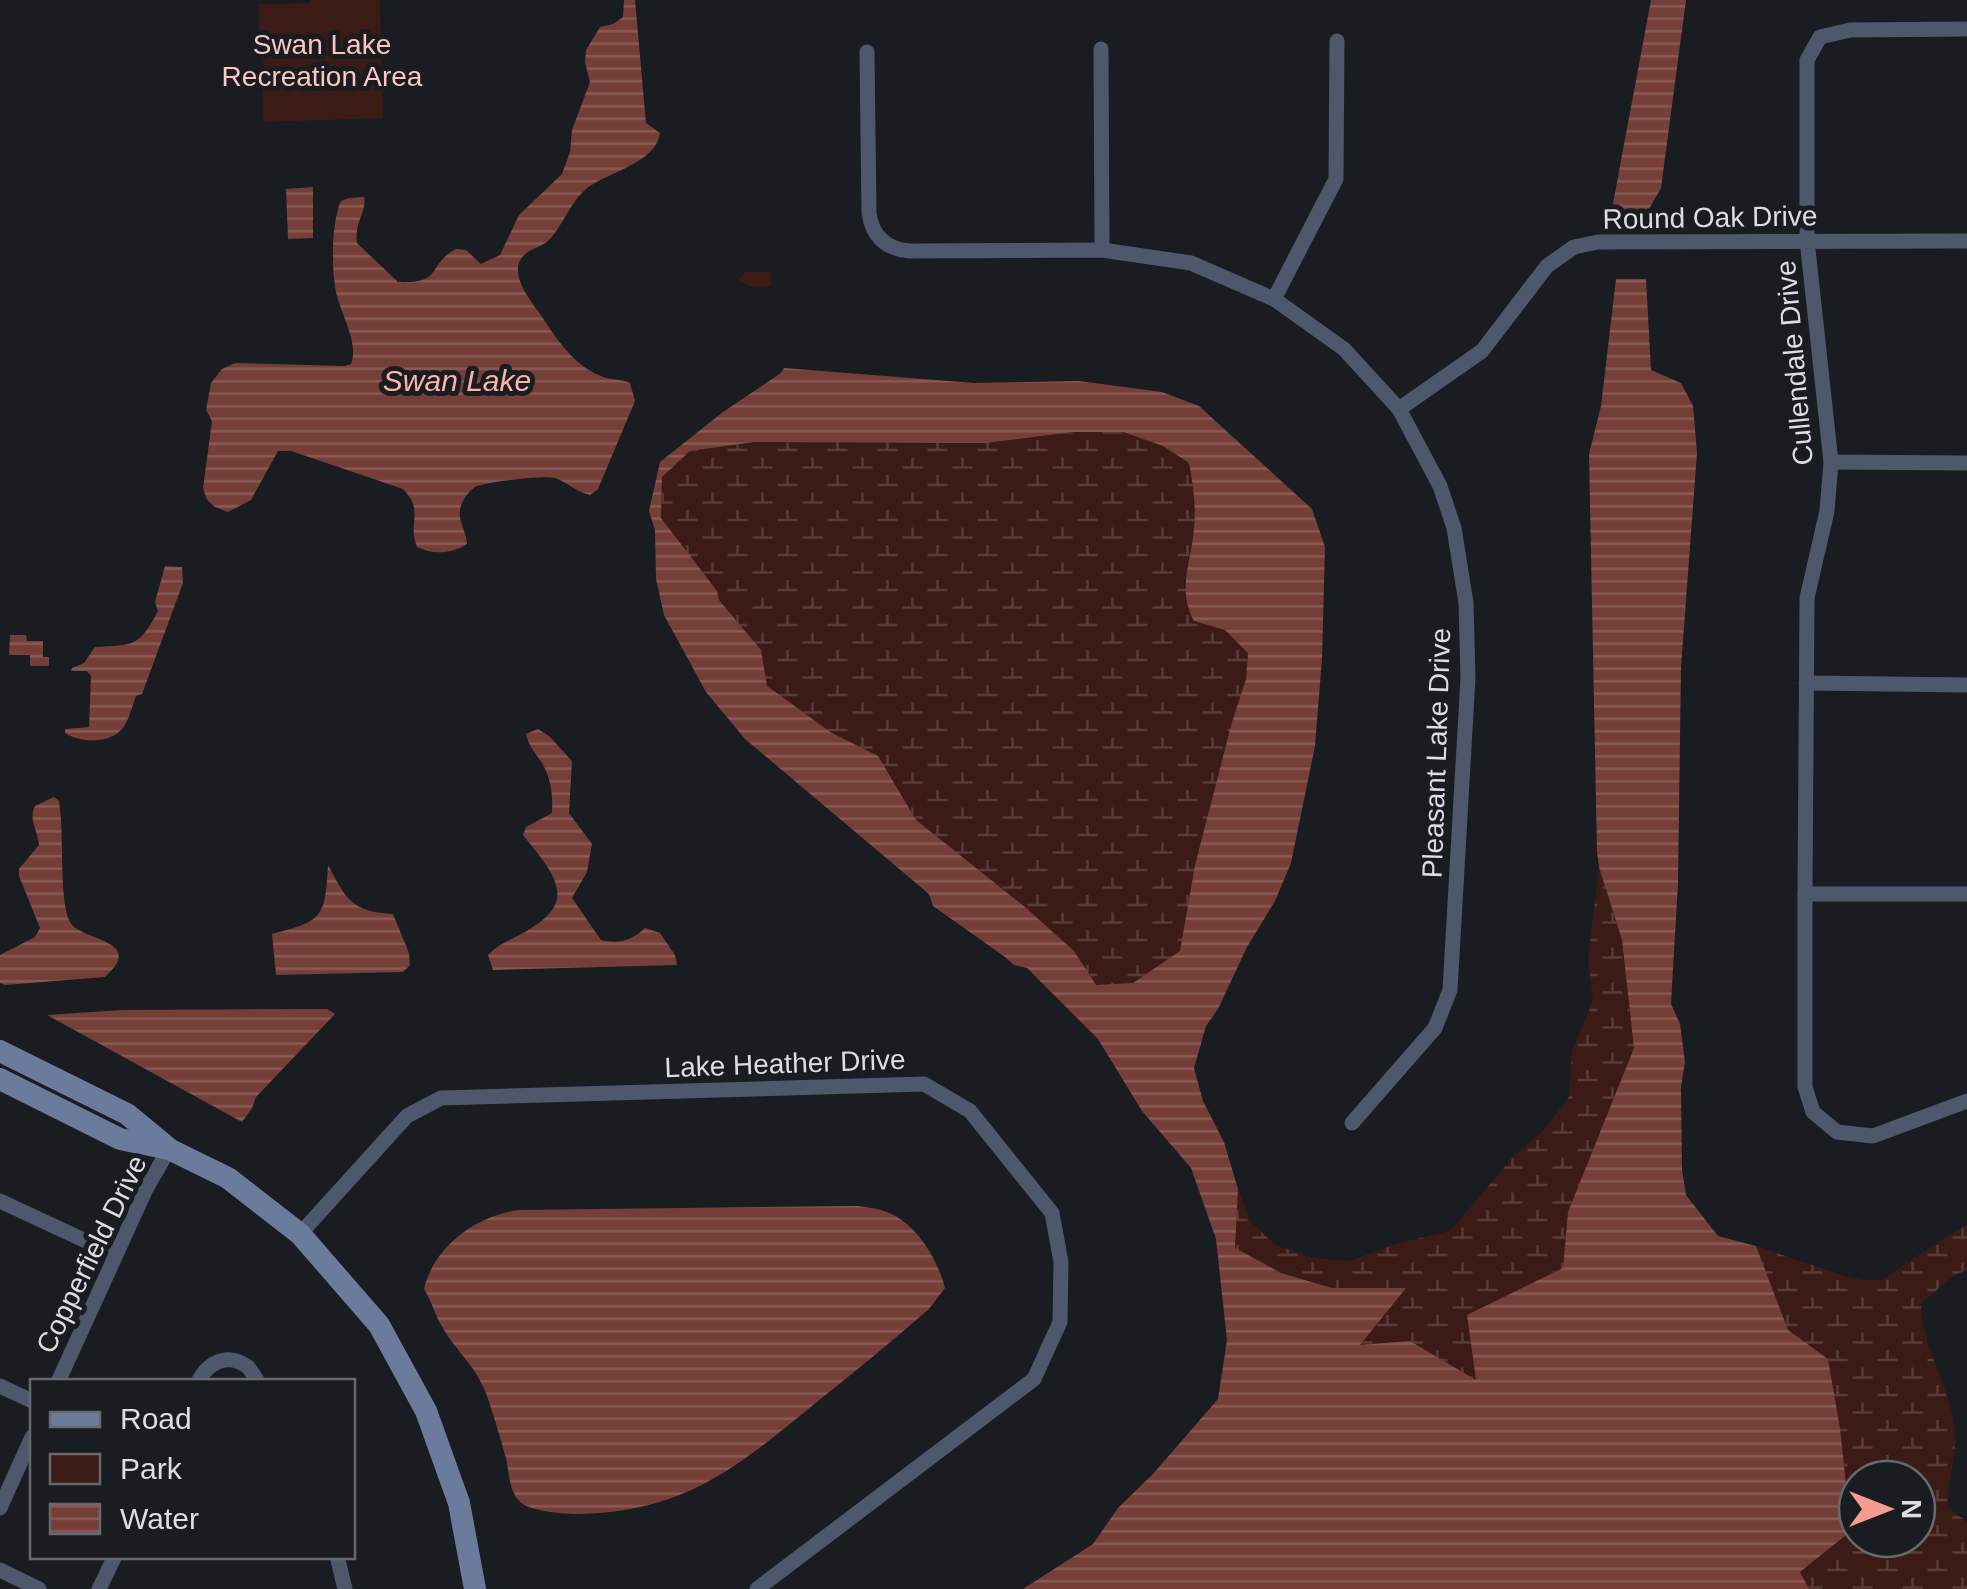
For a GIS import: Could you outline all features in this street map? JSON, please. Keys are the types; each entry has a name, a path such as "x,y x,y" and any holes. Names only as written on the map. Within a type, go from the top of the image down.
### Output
{"street":[{"name":"Cullendale Drive","path":"1967,29 1850,30 1820,37 1807,60 1807,240 1831,462 1827,511 1807,598 1805,894 1805,1087 1813,1112 1837,1132 1873,1136 1967,1101"},
{"path":"1274,299 1336,178 1337,41"},
{"path":"1101,49 1102,250"},
{"name":"Pleasant Lake Drive","path":"867,52 868,214 872,228 883,242 909,251 1102,250 1192,263 1274,299 1344,348 1399,408 1440,486 1454,528 1466,603 1468,678 1450,990 1435,1028 1352,1123"},
{"name":"Round Oak Drive","path":"1399,408 1482,352 1547,266 1574,247 1598,242 1967,241"},
{"path":"1831,462 1967,464"},
{"path":"1806,683 1967,684"},
{"path":"1805,894 1967,894"},
{"path":"0,1050 128,1114 170,1149 228,1178 300,1234 380,1325 426,1410 459,1502 475,1589"},
{"path":"0,1079 120,1139 170,1149"},
{"name":"Lake Heather Drive","path":"300,1234 407,1116 441,1098 924,1084 970,1110 1052,1213 1061,1262 1060,1322 1034,1379 757,1589"},
{"name":"Copperfield Drive","path":"59,1379 146,1188 170,1149"},
{"path":"0,1201 116,1255"},
{"path":"200,1379 211,1364 226,1359 248,1367 256,1379"},
{"path":"0,1386 30,1400"},
{"path":"0,1508 30,1441"},
{"path":"99,1589 114,1559"},
{"path":"338,1559 344,1589"},
{"path":"0,1570 39,1589"}],"green space":[{"name":"Swan Lake Recreation Area","path":"380,0 383,118 263,122 259,4"},
{"path":"746,272 771,272 771,286 753,287 738,279"},
{"path":"1073,432 1123,432 1163,446 1189,463 1194,530 1184,582 1194,621 1225,630 1248,653 1246,679 1195,865 1180,952 1133,983 1096,986 1074,951 916,820 878,757 832,733 766,686 761,650 719,600 661,518 662,477 690,451 754,442 986,443"},
{"path":"1599,867 1622,940 1634,1048 1568,1212 1563,1268 1467,1315 1477,1381 1410,1341 1359,1346 1405,1288 1332,1288 1281,1273 1235,1248 1238,1189 1250,1221 1275,1245 1313,1258 1350,1261 1396,1244 1450,1231 1515,1155 1544,1130 1569,1097 1572,1051 1593,1001 1588,959"},
{"path":"1967,1225 1967,1270 1921,1303 1926,1337 1953,1418 1955,1444 1948,1507 1967,1522 1967,1589 1809,1589 1800,1572 1837,1542 1837,1559 1937,1559 1937,1459 1843,1459 1828,1359 1788,1330 1756,1246 1845,1276 1883,1280"}],"water":[{"name":"Swan Lake","path":"624,0 635,0 646,123 660,133 657,143 632,165 583,191 548,241 528,252 518,265 520,282 529,298 573,357 601,376 630,383 635,401 598,489 590,495 549,477 475,487 460,511 467,544 442,552 417,547 413,504 403,489 291,451 278,451 251,500 228,512 215,507 207,500 203,488 212,421 206,410 211,383 222,369 235,363 351,364 351,339 334,274 334,234 341,201 364,197 357,243 398,282 429,277 456,249 466,250 481,264 500,255 519,215 562,174 572,130 590,82 586,50 600,27 623,17"},
{"path":"1651,0 1686,0 1661,188 1649,209 1611,214"},
{"path":"313,187 313,238 288,239 286,189"},
{"path":"1616,279 1646,279 1651,370 1681,383 1693,406 1697,453 1681,667 1678,883 1671,1004 1680,1024 1685,1062 1681,1087 1682,1170 1686,1195 1718,1236 1756,1246 1788,1330 1828,1359 1843,1459 1837,1459 1837,1542 1800,1572 1809,1589 1023,1589 1093,1544 1118,1508 1218,1399 1227,1340 1216,1239 1191,1168 1142,1111 1098,1039 1027,968 1014,965 933,906 929,894 745,739 706,692 664,615 656,579 655,530 649,511 660,462 784,368 974,383 1079,381 1162,392 1199,406 1312,509 1325,547 1322,659 1315,746 1291,863 1275,901 1206,1026 1194,1068 1238,1189 1235,1248 1281,1273 1332,1288 1406,1288 1360,1345 1410,1341 1476,1380 1467,1315 1563,1268 1568,1212 1634,1048 1622,940 1597,852 1589,454 1601,406","holes":["1073,432 1123,432 1163,446 1189,463 1193,487 1193,539 1186,574 1189,609 1194,621 1225,630 1248,653 1246,679 1195,865 1180,951 1133,983 1096,985 1074,951 916,820 878,756 832,733 767,686 761,650 719,600 717,591 661,518 662,477 690,451 754,442 986,443"]},
{"path":"165,566 182,567 183,583 142,694 136,696 124,726 102,739 87,740 65,733 65,729 89,727 91,676 87,671 71,671 72,668 84,663 95,647 134,642 146,632 158,611 155,602"},
{"path":"10,635 43,641 43,657 49,657 49,666 30,666 30,655 9,655"},
{"path":"538,729 572,761 569,813 592,844 587,872 572,898 601,940 624,940 645,928 660,933 677,965 493,970 488,955 540,923 557,900 553,876 523,835 526,827 552,813 548,775 526,734"},
{"path":"54,797 59,801 64,900 70,922 107,942 119,955 105,977 5,985 0,983 0,955 35,937 40,928 19,869 39,845 33,820 35,806"},
{"path":"328,865 352,902 368,910 393,914 409,953 410,965 403,972 276,975 272,934 302,925 318,914 325,896"},
{"path":"327,1009 335,1014 256,1097 242,1122 47,1015 123,1010"},
{"path":"857,1206 893,1215 922,1241 945,1288 929,1309 762,1446 708,1482 649,1505 615,1512 555,1513 519,1501 511,1486 504,1450 482,1383 445,1332 424,1289 437,1259 459,1236 487,1219 518,1210"}]}
